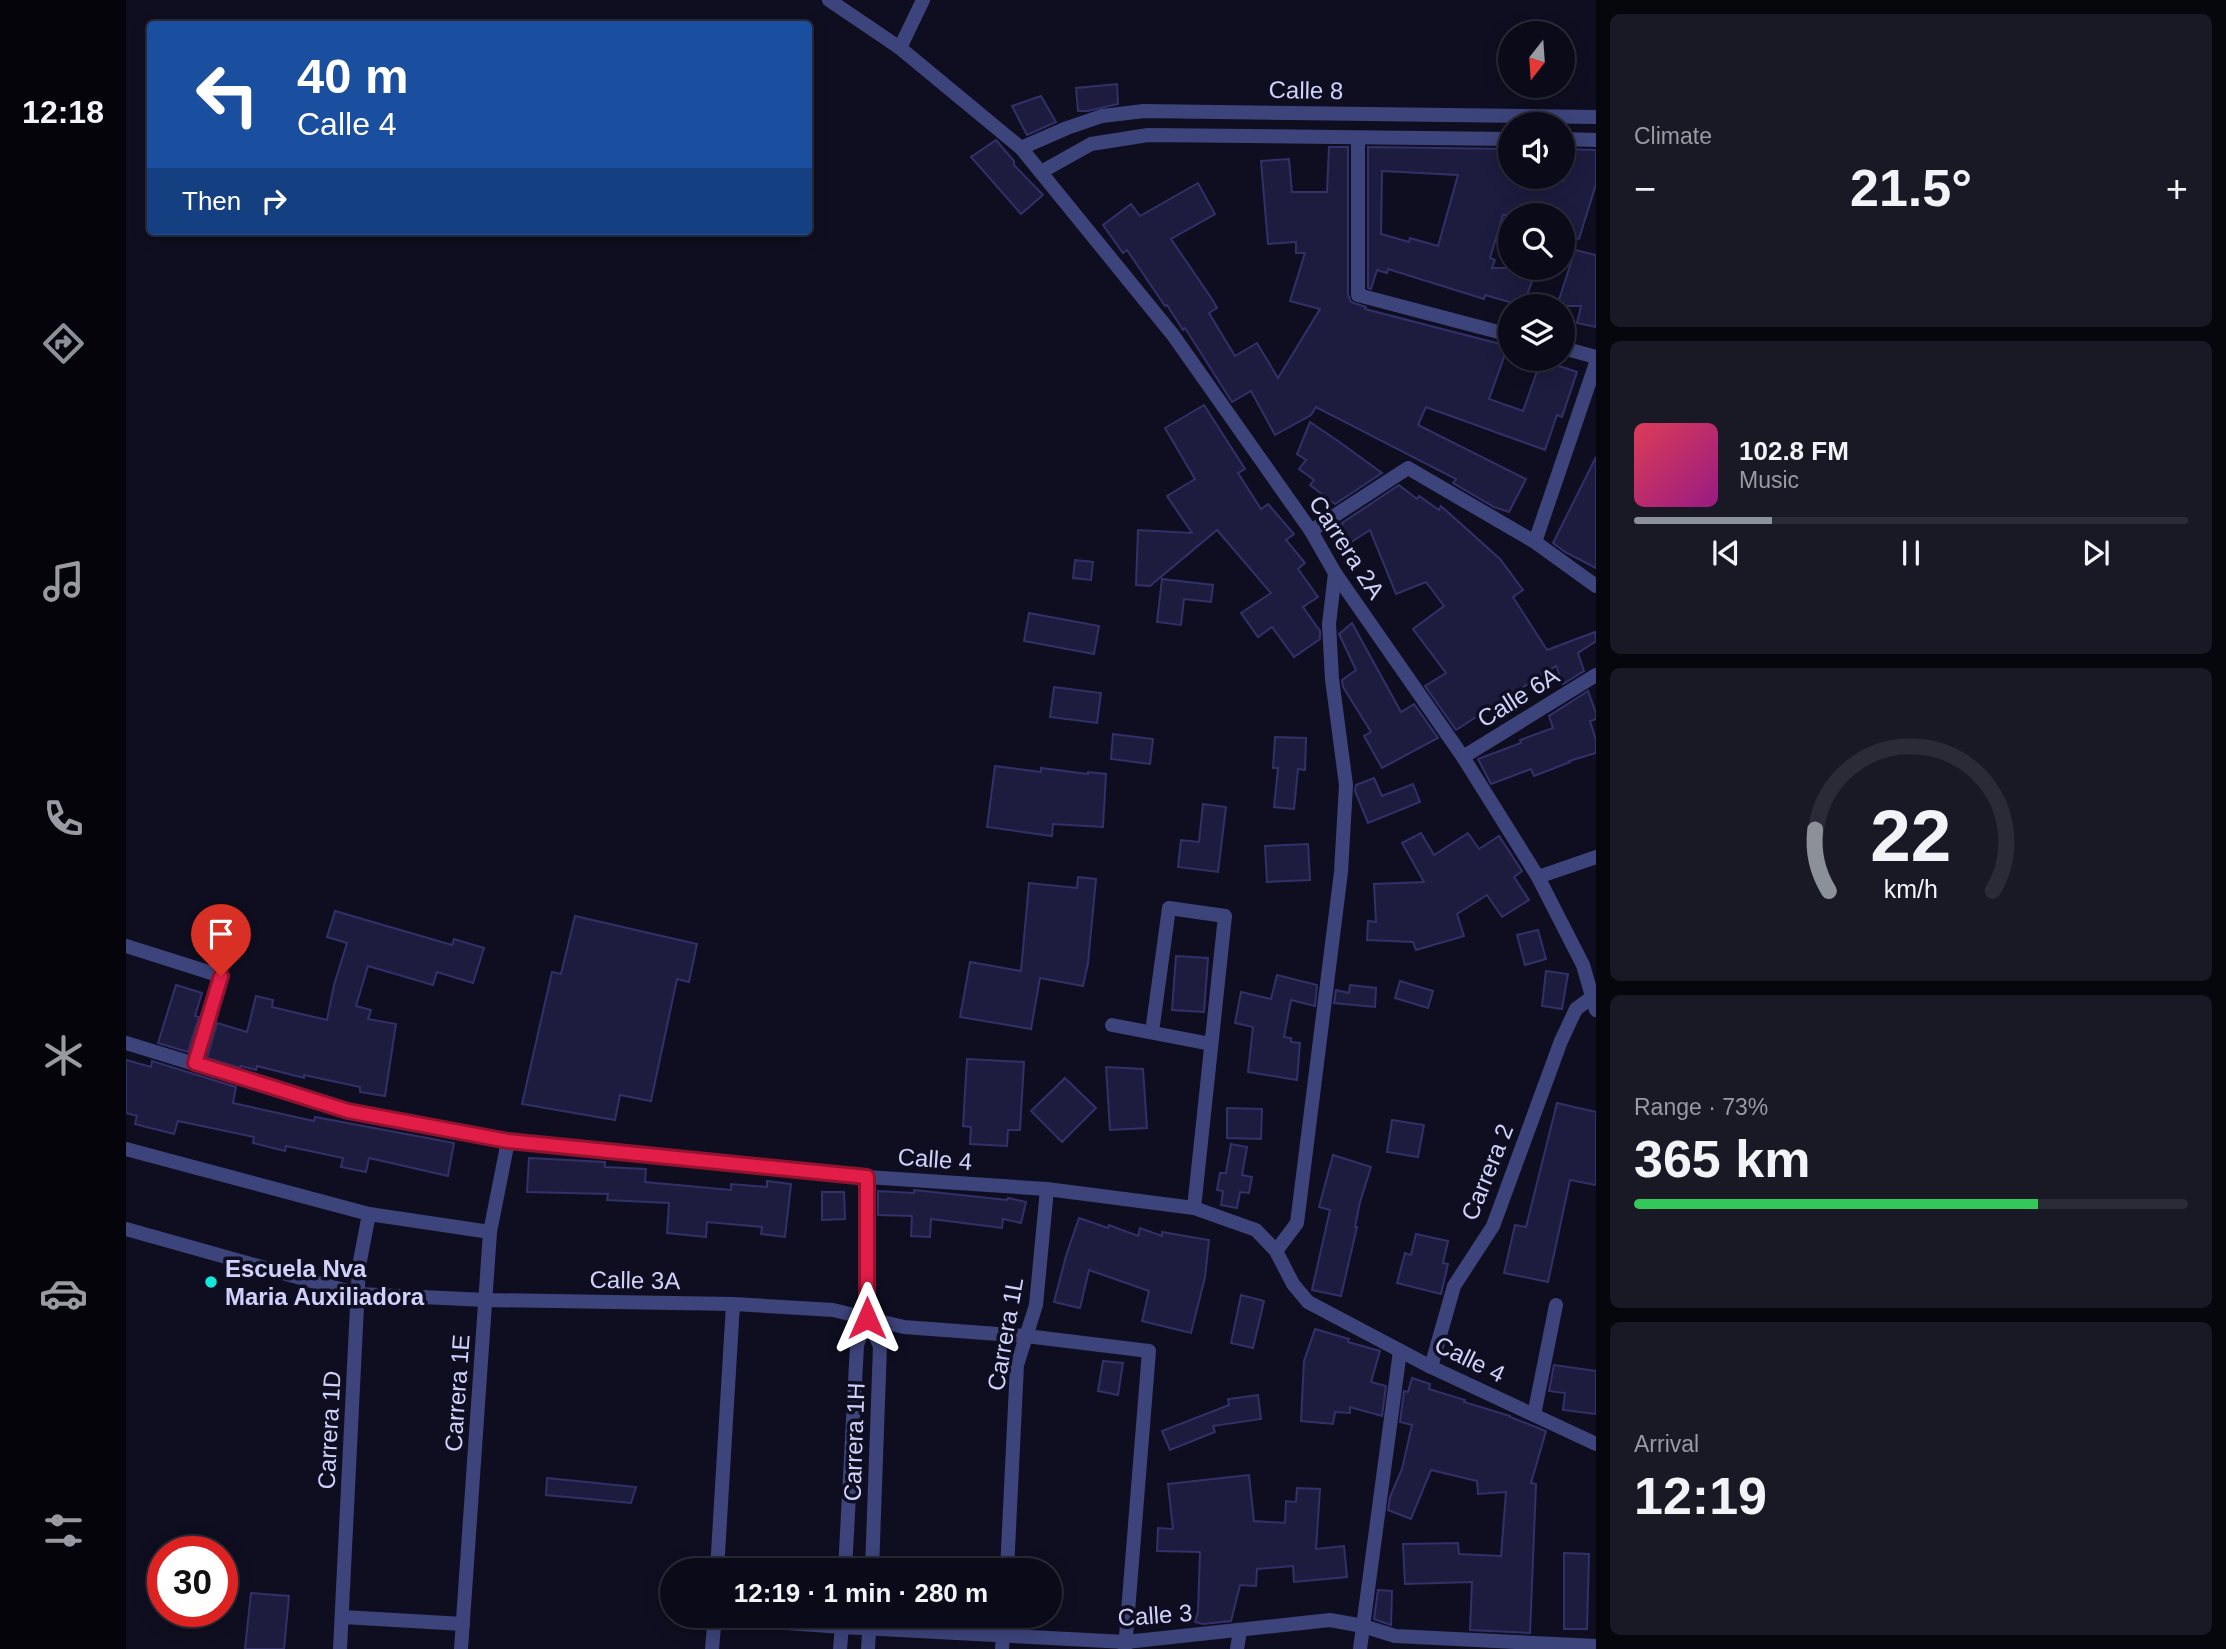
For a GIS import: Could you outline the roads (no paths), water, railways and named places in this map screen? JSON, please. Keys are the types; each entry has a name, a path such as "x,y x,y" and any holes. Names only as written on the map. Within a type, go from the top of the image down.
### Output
{"street":[{"name":"Carrera 2A","path":"829,0 900,48 1021,148 1173,335 1311,531 1335,573 1464,757 1538,877 1583,965 1594,1004"},
{"path":"900,48 923,0"},
{"name":"Calle 8","path":"1021,148 1067,128 1102,117 1144,111 1596,117"},
{"name":"Calle 8","path":"1041,172 1091,144 1148,135 1498,139"},
{"path":"1358,139 1357,295 1498,332"},
{"path":"1575,139 1596,140"},
{"path":"1575,351 1596,357"},
{"path":"1535,542 1596,363"},
{"path":"1311,531 1408,468 1535,542 1596,586"},
{"path":"1276,1251 1297,1223 1341,872 1346,785 1332,679 1329,624 1335,573"},
{"name":"Calle 6A","path":"1464,757 1596,675"},
{"path":"1538,877 1596,858"},
{"path":"1152,1032 1169,908 1225,916 1194,1208"},
{"path":"126,946 221,976 195,1063"},
{"name":"Carrera 2","path":"1432,1367 1454,1286 1493,1227 1561,1041 1576,1009 1594,1004"},
{"path":"1112,1024 1211,1044"},
{"name":"Calle 4","path":"126,1043 348,1111 508,1141 867,1177 1047,1189 1194,1208 1256,1230 1276,1251 1293,1284 1308,1302 1432,1367 1596,1444"},
{"name":"Carrera 1E","path":"461,1649 490,1232 508,1141"},
{"path":"126,1149 369,1214 490,1232"},
{"name":"Carrera 1H","path":"846,1558 858,1345 867,1318 867,1177"},
{"name":"Carrera 1L","path":"1008,1558 1017,1365 1035,1305 1047,1189"},
{"name":"Carrera 1D","path":"340,1649 359,1266 369,1214"},
{"name":"Calle 3A","path":"126,1229 358,1294 486,1300 733,1304 832,1310 904,1327 1026,1336 1149,1351 1126,1646"},
{"path":"719,1558 733,1304"},
{"path":"1534,1415 1556,1305"},
{"name":"Carrera 1H","path":"867,1318 880,1346 872,1558"},
{"path":"1360,1649 1400,1350"},
{"path":"343,1616 463,1624"},
{"name":"Calle 3","path":"910,1628 1003,1642 1126,1646 1330,1620 1395,1636 1596,1646"},
{"path":"712,1649 714,1628"},
{"path":"840,1649 842,1628"},
{"path":"867,1649 869,1628"},
{"path":"1237,1649 1240,1631"}],"place":[{"name":"Escuela Nva Maria Auxiliadora","path":"211,1282"}]}
